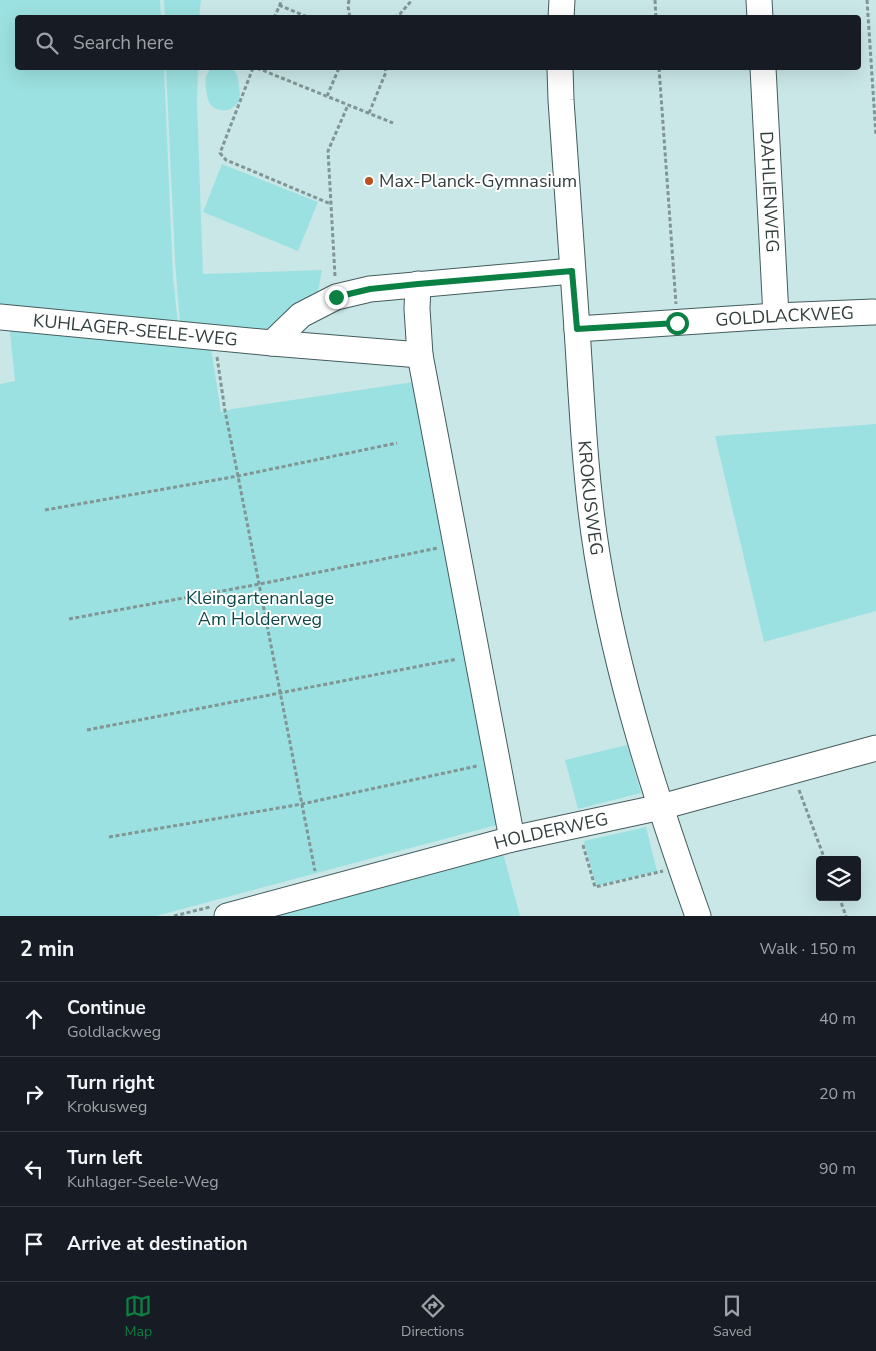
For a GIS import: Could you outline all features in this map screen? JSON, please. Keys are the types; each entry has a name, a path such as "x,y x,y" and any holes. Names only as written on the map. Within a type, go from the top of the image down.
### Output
{"street":[{"path":"561,15 562,0"},
{"path":"759,0 760,15"},
{"name":"KROKUSWEG","path":"560,70 584,447 597,554 611,627 639,741 698,916"},
{"name":"DAHLIENWEG","path":"763,70 776,316"},
{"path":"272,343 301,314 336,297 370,289 572,271"},
{"path":"418,284 417,309 420,355 512,839"},
{"name":"GOLDLACKWEG","path":"577,329 776,316 872,312"},
{"name":"KUHLAGER-SEELE-WEG","path":"0,317 420,355"},
{"name":"HOLDERWEG","path":"227,916 512,839 661,807 876,748"}],"path":[{"path":"275,15 282,0"},
{"path":"349,0 350,15"},
{"path":"398,15 412,0"},
{"path":"655,0 656,15"},
{"path":"867,0 876,136"},
{"path":"279,5 303,15"},
{"path":"252,70 220,153 226,160 331,204"},
{"path":"262,70 392,123"},
{"path":"327,96 338,70"},
{"path":"369,113 386,70"},
{"path":"660,70 677,323"},
{"path":"336,297 328,151 348,105"},
{"path":"214,336 225,411 316,874"},
{"path":"45,510 238,476 396,443"},
{"path":"69,619 441,548"},
{"path":"87,730 462,658"},
{"path":"109,837 302,804 482,765"},
{"path":"792,771 824,856"},
{"path":"578,825 595,887 680,867"},
{"path":"840,901 846,916"}],"green space":[{"path":"0,0 160,0 161,15 15,15 15,70 164,70 173,276 178,325 0,308"},
{"path":"164,0 201,0 199,15 165,15"},
{"path":"166,70 198,70 197,103 203,274 322,270 317,297 270,336 180,324 175,261"},
{"path":"210,70 233,70 238,78 240,94 237,104 230,109 221,110 210,104 206,89 208,73"},
{"path":"222,164 318,202 298,251 203,212"},
{"name":"Kleingartenanlage Am Holderweg","path":"9,322 210,342 221,412 420,381 504,823 156,916 0,916 0,384 15,381"},
{"path":"876,424 876,611 764,642 715,436"},
{"path":"627,745 641,793 578,809 565,760"},
{"path":"646,827 657,871 596,886 584,841"},
{"path":"503,853 520,916 268,916"}],"place":[{"name":"Max-Planck-Gymnasium","path":"369,181"}],"route":[{"path":"336,297 370,289 572,271 577,329 677,323"}]}
